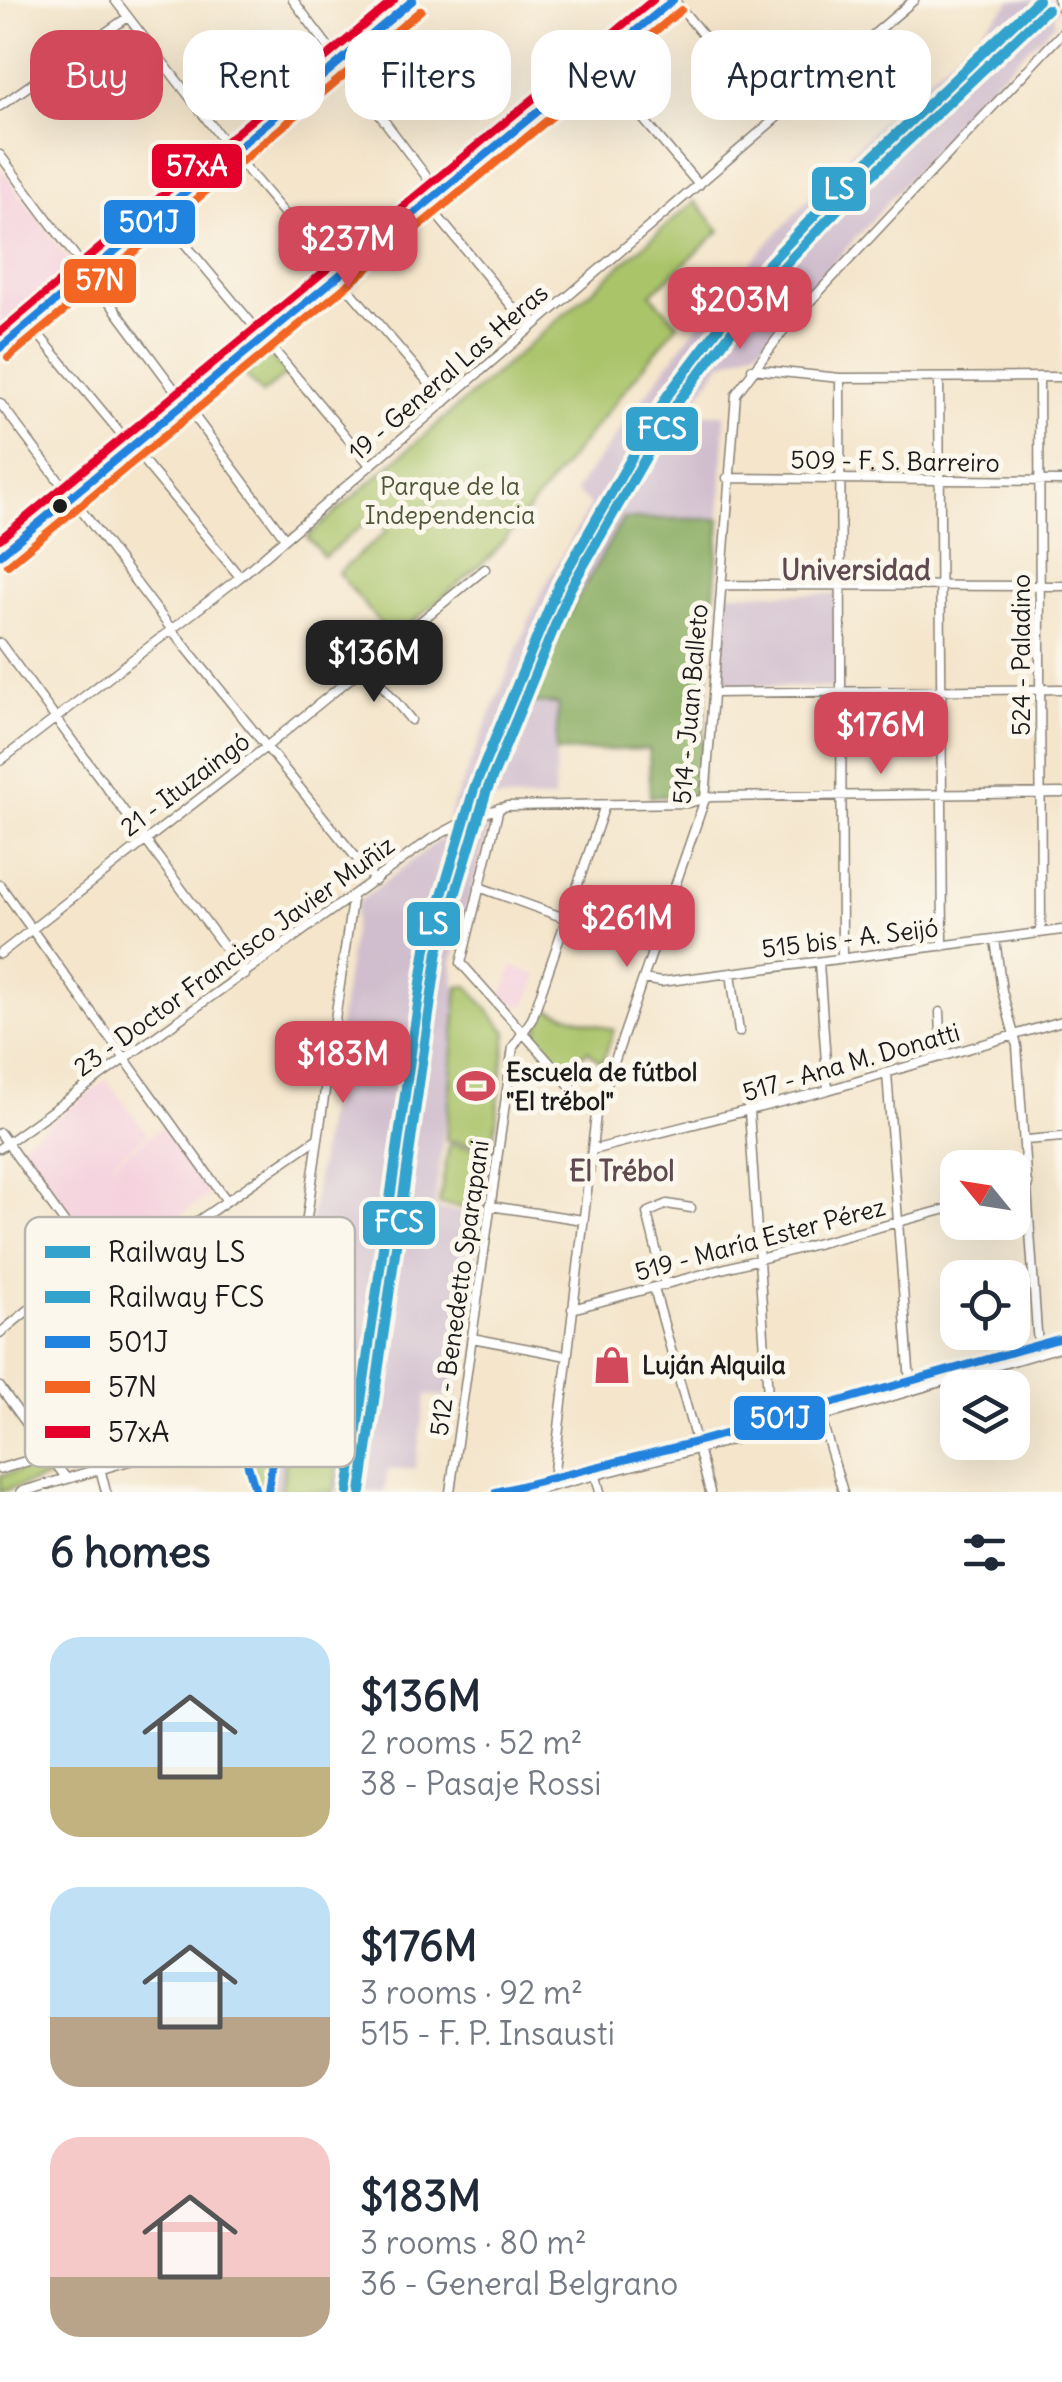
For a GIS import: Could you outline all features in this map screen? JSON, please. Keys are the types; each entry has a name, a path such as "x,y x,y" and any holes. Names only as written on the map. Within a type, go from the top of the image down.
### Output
{"main road":[{"path":"496,1492 522,1490 697,1446 1039,1348 1062,1338"},
{"path":"1039,1348 1062,1346"},
{"path":"0,1469 25,1462"},
{"path":"21,1492 103,1467"},
{"path":"249,1467 256,1492"},
{"path":"268,1492 271,1467"}],"street":[{"path":"116,0 232,152 445,402"},
{"path":"293,0 438,192"},
{"path":"0,348 413,0"},
{"path":"636,30 674,0 699,30"},
{"name":"19 - General Las Heras","path":"879,30 914,0"},
{"path":"1058,0 1062,8"},
{"path":"0,106 128,17"},
{"name":"514 - Juan Balleto","path":"554,1482 596,1115 705,799 733,400 752,368 1062,32"},
{"path":"0,555 531,115"},
{"path":"644,120 699,185"},
{"name":"19 - General Las Heras","path":"0,761 240,577 773,120"},
{"path":"0,155 285,538"},
{"path":"426,202 529,327"},
{"path":"161,215 370,465"},
{"path":"29,324 240,577"},
{"path":"752,368 840,378 1062,377"},
{"path":"840,378 842,958"},
{"name":"524 - Paladino","path":"1039,378 1041,932"},
{"path":"939,379 943,946"},
{"path":"0,403 172,630 375,881"},
{"name":"509 - F. S. Barreiro","path":"727,478 1062,481"},
{"name":"21 - Ituzaingó","path":"0,954 266,747 485,569"},
{"path":"721,585 1062,586"},
{"path":"0,643 245,974"},
{"path":"366,666 411,720"},
{"path":"714,692 1062,690"},
{"path":"596,1115 465,972 460,957 499,808 705,799 1062,794"},
{"name":"512 - Benedetto Sparapani","path":"450,1492 513,1047 519,1032 532,1020 605,805"},
{"name":"23 - Doctor Francisco Javier Muñiz","path":"4,1146 444,832 499,808"},
{"path":"0,885 228,1201"},
{"path":"479,887 653,950"},
{"path":"308,1217 352,900"},
{"name":"515 bis - A. Seijó","path":"643,979 660,982 731,974 1062,930"},
{"path":"995,939 1014,1036 1026,1150"},
{"path":"819,962 828,1090"},
{"path":"731,974 739,1032"},
{"path":"940,1012 942,1057"},
{"name":"517 - Ana M. Donatti","path":"592,1150 828,1090 1062,1021"},
{"path":"887,1073 910,1386"},
{"path":"750,1111 770,1426"},
{"path":"0,1133 4,1146 58,1217"},
{"path":"1026,1140 1062,1136"},
{"path":"205,1217 320,1138"},
{"path":"665,1286 647,1212 668,1204 691,1208"},
{"path":"490,1206 583,1220"},
{"name":"519 - María Ester Pérez","path":"572,1308 940,1211"},
{"path":"1030,1214 1039,1348"},
{"path":"654,1288 710,1492"},
{"path":"0,1333 25,1313"},
{"path":"472,1338 566,1356"},
{"path":"0,1387 25,1421"},
{"path":"819,1412 843,1492"},
{"path":"58,1467 66,1478"},
{"path":"100,1468 106,1492"},
{"path":"596,1473 600,1492"}],"shaded area":[{"path":"1013,0 1062,0 1054,14 1055,23 997,79 759,347 721,364 686,414 725,414 720,519 623,520 564,622 529,702 559,704 554,800 491,799 446,822 538,599 590,505 575,491 713,303 872,130 883,120 931,120 931,76"},
{"path":"0,167 75,268 0,330"},
{"path":"726,593 838,594 838,688 718,685"},
{"path":"486,817 490,823 452,962 459,1016 434,1209 482,1215 456,1397 426,1395 415,1469 388,1470 384,1492 273,1492 276,1467 355,1467 355,1217 311,1217 357,903 439,840"},
{"path":"513,966 538,975 527,1004 520,1006 501,999"},
{"path":"107,1080 148,1134 112,1161 136,1194 114,1162 164,1126 213,1192 177,1217 74,1217 20,1145"}],"green space":[{"name":"Parque de la Independencia","path":"695,201 720,231 651,294 678,324 492,555 393,639 338,573 387,531 375,515 324,557 307,537"},
{"path":"264,351 288,373 262,394 241,370"},
{"path":"623,519 720,519 699,795 650,797 649,749 556,752 558,704 529,703 564,622"},
{"name":"Escuela de fútbol \"El trébol\"","path":"468,986 507,1032 493,1147 446,1140 458,987"},
{"path":"545,1008 614,1030 602,1064 588,1050 568,1070 535,1037"},
{"path":"449,1144 493,1151 483,1211 439,1204"},
{"path":"32,1467 52,1467 53,1476 0,1492 0,1476"},
{"path":"254,1467 267,1467 264,1492 260,1492"},
{"path":"284,1467 338,1467 334,1492 281,1492"}],"rail line":[{"name":"LS","path":"355,1443 426,948 474,789 559,584 667,396 760,273 845,183 1038,0"},
{"name":"FCS","path":"361,1492 438,951 486,793 570,589 677,403 770,281 854,192 1047,9"},
{"name":"LS","path":"348,1492 352,1467"}],"transit line":[{"name":"57xA","path":"0,332 394,0"},
{"name":"501J","path":"0,348 413,0"},
{"name":"57xA","path":"0,539 653,0"},
{"name":"501J","path":"0,555 673,0"},
{"name":"57N","path":"8,358 421,10"},
{"name":"57N","path":"8,565 681,10"},
{"name":"501J","path":"496,1492 696,1442 1062,1338"},
{"name":"501J","path":"248,1467 256,1492"},
{"name":"501J","path":"268,1492 271,1467"}],"place":[{"name":"Escuela de fútbol \"El trébol\"","path":"476,1086"},
{"name":"Luján Alquila","path":"612,1365"}],"district":[{"name":"Universidad","path":"856,570"},
{"name":"El Trébol","path":"622,1171"}]}
